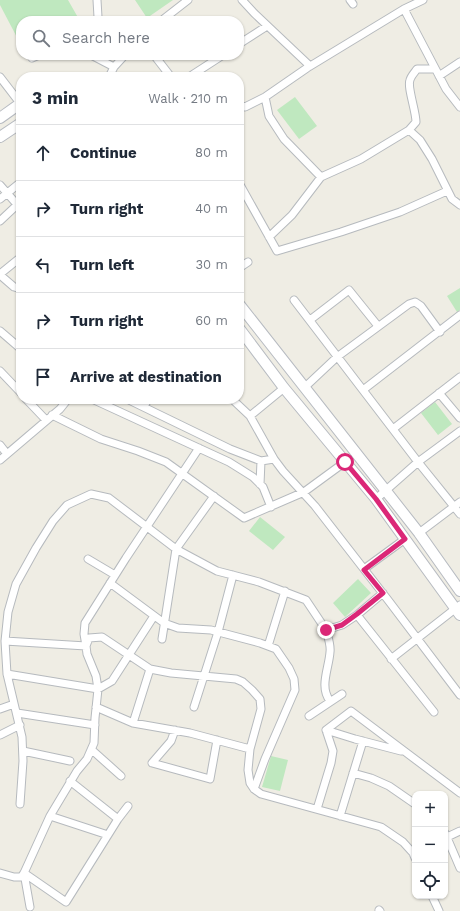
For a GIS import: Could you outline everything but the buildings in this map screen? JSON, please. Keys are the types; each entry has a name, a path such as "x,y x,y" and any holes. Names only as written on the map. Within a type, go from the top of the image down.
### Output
{"street":[{"path":"97,0 97,16"},
{"path":"242,0 267,26 310,66"},
{"path":"244,107 265,96 310,66 404,9 423,0"},
{"path":"167,16 184,1"},
{"path":"404,9 446,89 460,107"},
{"path":"244,41 267,26"},
{"path":"100,60 114,67"},
{"path":"112,72 120,60"},
{"path":"158,60 167,72"},
{"path":"197,72 215,60"},
{"path":"439,76 460,62"},
{"path":"269,237 292,215 321,177 361,159 409,130 416,122 413,100 409,87 410,79 417,69 435,69"},
{"path":"0,77 16,97"},
{"path":"265,96 269,116 284,139 321,177"},
{"path":"0,118 16,107"},
{"path":"0,137 16,126"},
{"path":"409,130 420,140 432,159 447,191 452,199 460,205"},
{"path":"0,185 16,204"},
{"path":"0,199 16,186"},
{"path":"244,192 277,251 341,232 400,212 447,191"},
{"path":"0,221 16,209"},
{"path":"16,261 0,275 16,288"},
{"path":"244,265 248,262"},
{"path":"310,320 348,290 378,326"},
{"path":"294,300 418,462 457,504 460,514"},
{"path":"304,388 337,357 409,304 415,302 422,306 440,332"},
{"path":"244,310 419,533 460,591"},
{"path":"363,390 440,332 460,315"},
{"path":"0,332 16,345"},
{"path":"244,335 284,388 376,499 458,610 391,659"},
{"path":"0,371 16,389"},
{"path":"393,429 460,377"},
{"path":"250,416 284,388"},
{"path":"439,393 460,418"},
{"path":"31,404 46,420"},
{"path":"0,460 64,404"},
{"path":"103,404 229,462 253,478 263,487 271,507"},
{"path":"137,404 230,449 261,461 274,459"},
{"path":"237,404 250,416 274,459 283,471 304,492 460,695"},
{"path":"52,415 101,439 166,462 244,518 304,492 345,462"},
{"path":"376,499 418,462 460,431"},
{"path":"0,445 7,454"},
{"path":"1,875 14,878 21,877 24,873 50,816 70,781 92,750 94,743 98,689 96,676 87,654 84,634 85,623 146,527 199,448"},
{"path":"260,484 261,461"},
{"path":"20,804 23,751 20,725 8,674 5,641 8,612 16,584 36,548 53,522 67,505 91,494 109,498 176,549 217,571 259,582 306,600 326,630 331,650 326,672 325,689 326,696 330,701"},
{"path":"162,639 176,549 214,496"},
{"path":"419,533 457,504"},
{"path":"364,570 405,539"},
{"path":"88,559 115,575"},
{"path":"194,707 218,632 233,575"},
{"path":"110,583 164,623 178,628 211,630 260,643 276,649 294,680 295,690 265,759 254,789"},
{"path":"268,646 285,591"},
{"path":"326,630 342,625 383,593"},
{"path":"357,614 434,712"},
{"path":"8,674 98,689 112,681 154,616"},
{"path":"86,646 89,638 102,637 150,669 236,679 243,682 260,699 261,709 250,749 248,770 250,783 254,789 261,794 381,827 403,842 412,852"},
{"path":"5,641 86,646"},
{"path":"133,723 150,669"},
{"path":"309,716 342,694"},
{"path":"0,709 14,704"},
{"path":"96,707 133,723 175,730 250,749"},
{"path":"326,730 351,711 460,793"},
{"path":"17,713 95,725"},
{"path":"0,735 20,725"},
{"path":"175,730 171,741 152,763 210,779 217,740"},
{"path":"317,809 333,751 326,730"},
{"path":"326,730 404,752"},
{"path":"340,816 363,741"},
{"path":"92,750 122,776"},
{"path":"23,751 70,761"},
{"path":"353,773 371,778 389,786 412,802"},
{"path":"70,781 118,819"},
{"path":"24,873 66,902 118,819 128,806"},
{"path":"50,816 108,835"},
{"path":"448,835 460,831"},
{"path":"448,841 460,868"},
{"path":"24,873 30,907"},
{"path":"433,899 439,911"}],"green space":[{"path":"0,0 68,0 77,16 16,16 16,35 0,5"},
{"path":"135,0 173,0 150,16 146,16"},
{"path":"295,97 317,126 299,139 277,110"},
{"path":"460,288 460,310 457,312 447,296"},
{"path":"435,402 452,424 438,435 421,413"},
{"path":"260,517 285,537 273,550 249,531"},
{"path":"358,579 371,593 345,617 333,603"},
{"path":"271,756 288,760 280,791 262,787"}],"route":[{"path":"326,630 342,625 383,593 364,570 405,539 376,499 345,462"}]}
